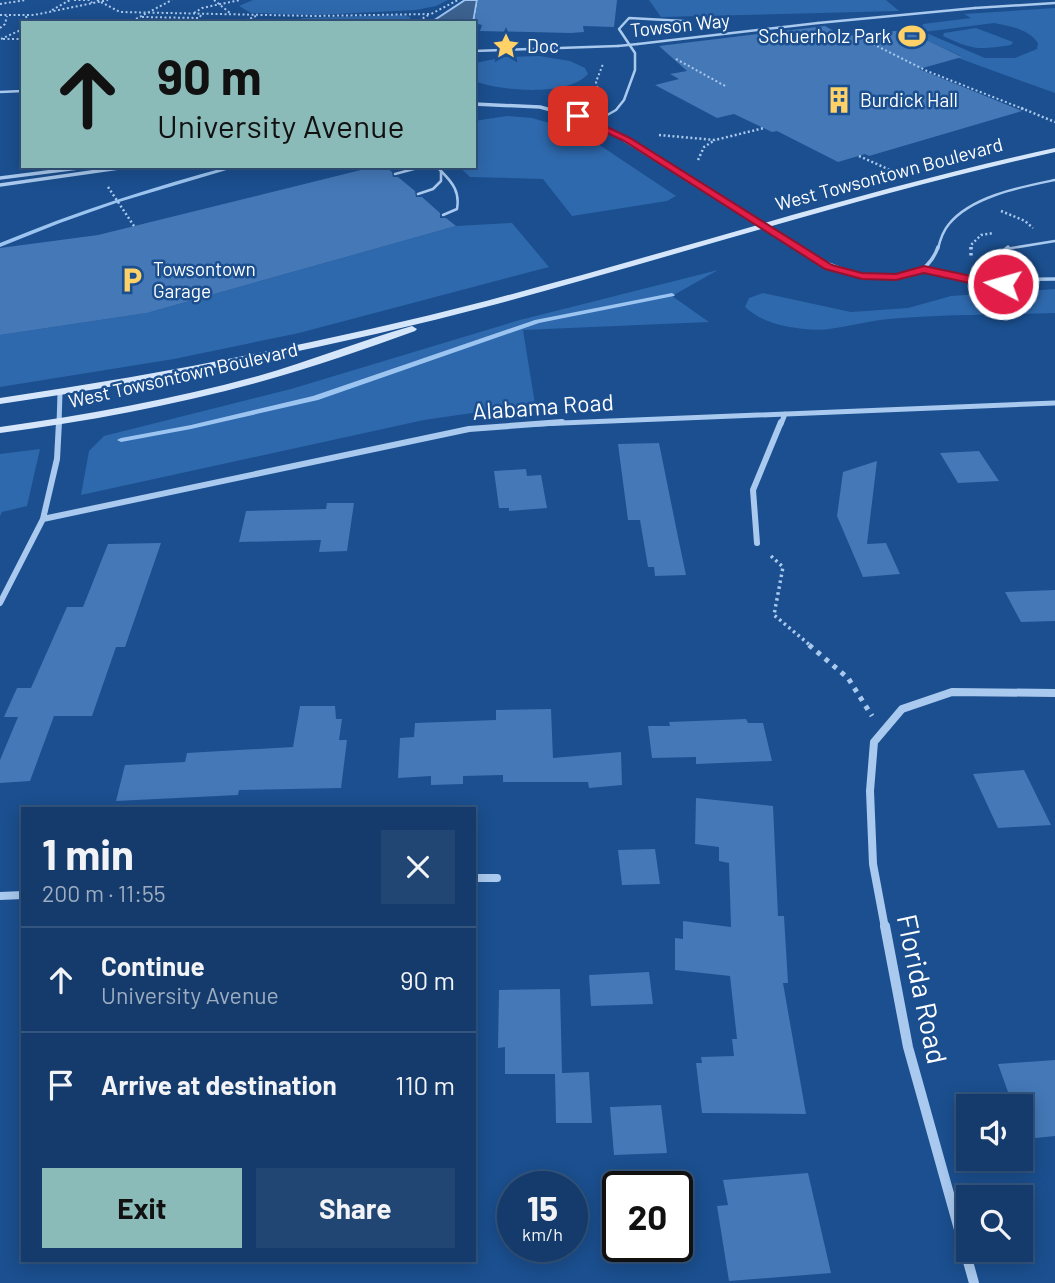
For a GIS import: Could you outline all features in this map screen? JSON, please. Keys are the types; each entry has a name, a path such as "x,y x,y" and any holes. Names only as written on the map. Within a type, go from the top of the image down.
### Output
{"main road":[{"name":"West Towsontown Boulevard","path":"0,401 211,367 490,303 952,174 1055,150"},
{"name":"West Towsontown Boulevard","path":"0,430 152,404 297,368 490,303"}],"street":[{"name":"Towson Way","path":"476,51 612,47 818,23 1055,3"},
{"path":"0,92 21,91"},
{"path":"476,104 540,107 596,122 763,226"},
{"path":"0,177 77,168"},
{"path":"0,185 118,168"},
{"path":"0,603 43,519 57,459 60,393"},
{"name":"Alabama Road","path":"43,519 469,429 582,421 1055,403"},
{"path":"757,542 753,490 785,414"},
{"name":"Florida Road","path":"974,1283 908,1047 873,864 870,791 874,742 902,709 952,692 1055,693"},
{"path":"476,878 497,878"},
{"path":"0,896 21,895"}],"lane":[{"path":"596,122 616,110 624,100 635,70 635,53 619,29 629,18 684,21"},
{"path":"395,174 418,168"},
{"path":"438,168 456,186 460,198 457,209 443,215"},
{"path":"418,194 433,189 441,181 441,171"},
{"path":"924,270 935,259 937,245 953,219 1008,193 1055,180"},
{"path":"763,226 817,262 842,272 862,276 896,277 924,270 979,282 1003,284 1055,279"},
{"path":"1003,284 1003,251 1008,247 1055,242"}],"path":[{"path":"0,4 26,0"},
{"path":"36,15 72,0 90,0 92,4"},
{"path":"0,15 36,15 108,0"},
{"path":"136,20 172,0"},
{"path":"215,0 231,14"},
{"path":"193,14 202,8 240,0"},
{"path":"420,21 458,0"},
{"path":"99,1 120,12 145,13 286,17 431,14"},
{"path":"197,21 202,14"},
{"path":"228,21 247,20 257,15"},
{"path":"1,30 8,16"},
{"path":"26,16 27,21"},
{"path":"315,16 320,21"},
{"path":"142,17 199,18"},
{"path":"136,20 142,21"},
{"path":"1,30 14,32"},
{"path":"1,30 5,35"},
{"path":"1,39 21,30"},
{"path":"1,39 21,39"},
{"path":"653,43 664,53 727,87"},
{"path":"872,44 1055,122"},
{"path":"601,105 596,89 596,74 614,50 612,47"},
{"path":"915,67 924,67"},
{"path":"659,135 715,140 764,128"},
{"path":"698,160 701,150 715,140"},
{"path":"859,156 898,173"},
{"path":"106,185 134,226"},
{"path":"993,208 1025,221"},
{"path":"783,566 774,615 848,678 868,712"}],"shaded area":[{"path":"253,0 448,0 436,6 416,10 317,15 251,13 239,6"},
{"path":"465,0 477,0 473,21 433,21"},
{"path":"649,0 886,0 899,11 661,17"},
{"path":"1055,8 1055,93 958,58 961,56 919,37 923,24 971,18 964,14","holes":["994,23 1029,34 1038,43 1037,49 1015,58 985,58 924,32"]},
{"path":"402,15 410,17 411,21 300,21 302,18"},
{"path":"976,28 1013,42 1011,45 976,48 943,36 944,33"},
{"path":"539,56 570,61 585,68 588,74 578,81 550,89 516,89 476,82 476,63 505,57"},
{"path":"507,116 532,118 580,132 676,196 667,201 572,216 543,179 470,177 460,168 476,168 476,121"},
{"path":"512,223 549,267 299,333 174,359 0,387 0,335 147,313 456,226"},
{"path":"718,270 672,296 709,322 523,330 535,404 424,420 81,495 89,451 104,436 291,389 520,320"},
{"path":"1055,289 1055,313 910,317 815,330 780,325 765,320 745,307 749,298 763,293 851,312 908,308 951,296"},
{"path":"40,449 27,506 2,512 0,516 0,454"}],"building":[{"path":"478,0 617,0 614,27 583,26 584,32 480,31 482,25 474,21"},
{"name":"Burdick Hall","path":"825,26 843,36 905,30 962,57 919,69 1022,111 869,156 865,154 838,162 777,131 772,132 734,114 717,118 655,85 679,79 670,74 687,71 659,46"},
{"name":"Towsontown Garage","path":"369,168 387,168 393,177 398,177 415,191 416,197 422,197 440,213 440,218 446,218 456,226 147,313 0,335 0,248 98,235"},
{"path":"659,443 686,575 655,576 654,567 648,567 640,520 628,520 618,444"},
{"path":"979,451 999,481 958,483 940,453"},
{"path":"877,461 867,544 886,543 900,574 863,577 837,516 843,472"},
{"path":"526,469 527,476 541,475 547,508 509,511 509,508 499,508 494,471"},
{"path":"327,503 354,503 347,551 319,552 321,540 239,542 246,511 326,509"},
{"path":"161,543 125,647 116,647 92,716 54,716 30,781 0,783 0,760 18,717 4,717 17,688 31,688 67,607 83,607 108,544"},
{"path":"1055,590 1055,621 1021,622 1005,592"},
{"path":"300,706 335,706 336,719 342,719 339,740 347,740 341,788 239,790 238,795 116,801 125,765 185,762 187,753 293,747"},
{"path":"551,709 553,758 621,752 622,785 589,788 588,782 503,782 503,775 463,776 463,784 431,785 431,776 398,778 400,738 414,737 415,723 496,720 496,710"},
{"path":"746,719 748,723 763,723 772,761 696,764 696,757 652,758 648,726 670,726 669,722"},
{"path":"1024,770 1051,825 998,828 973,774"},
{"path":"696,798 773,806 778,916 784,916 788,983 783,983 806,1114 702,1113 696,1063 702,1063 701,1057 734,1056 732,1039 737,1039 730,976 675,970 675,938 683,939 683,921 731,927 729,863 719,861 719,847 695,844"},
{"path":"655,849 660,884 622,885 618,850"},
{"path":"649,972 653,1004 591,1006 589,975"},
{"path":"560,989 562,1073 589,1072 592,1123 556,1123 555,1074 505,1074 505,1047 498,1048 499,990"},
{"path":"1055,1060 1055,1136 1033,1138 1033,1094 1009,1094 998,1064"},
{"path":"661,1105 667,1153 614,1155 610,1107"},
{"path":"808,1173 831,1273 729,1281 717,1206 728,1205 723,1180"}],"waterway":[{"path":"0,245 117,201 231,168"},
{"path":"121,440 191,427 315,398 537,321 672,295"}],"place":[{"name":"Schuerholz Park","path":"912,36"},
{"name":"Doc","path":"506,46"},
{"name":"Burdick Hall","path":"839,100"},
{"name":"Towsontown Garage","path":"132,280"}],"route":[{"path":"578,116 611,130 828,267 862,276 896,277 924,270 979,282 1003,284"}]}
